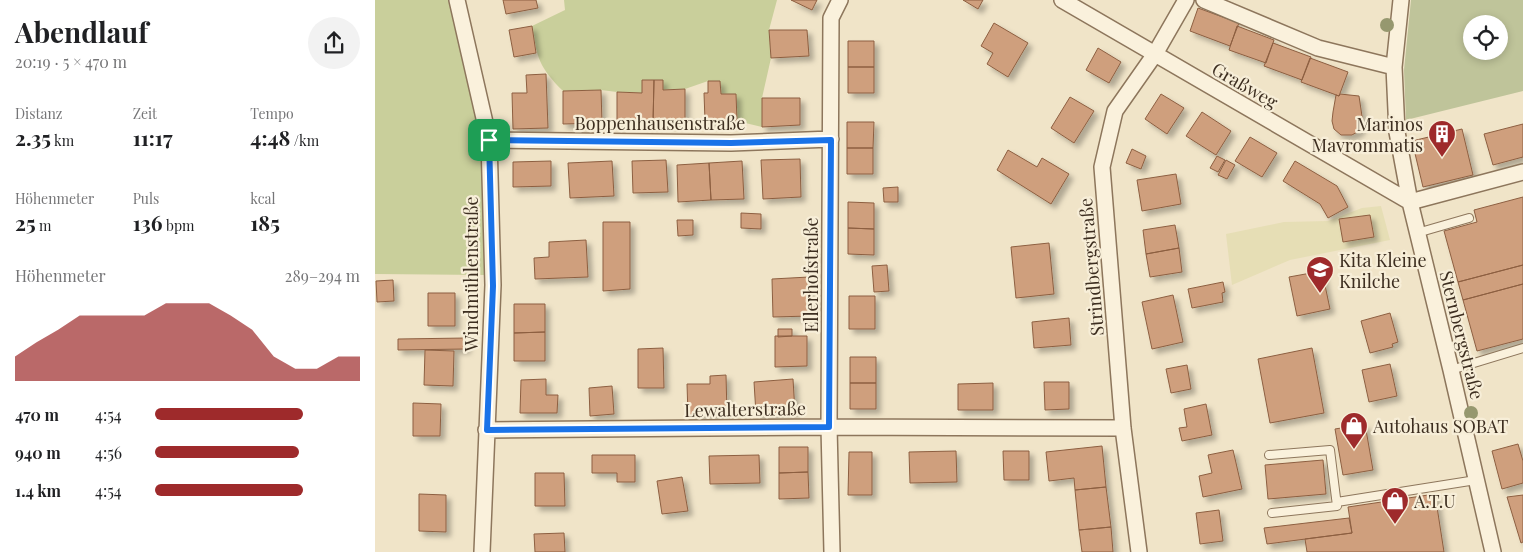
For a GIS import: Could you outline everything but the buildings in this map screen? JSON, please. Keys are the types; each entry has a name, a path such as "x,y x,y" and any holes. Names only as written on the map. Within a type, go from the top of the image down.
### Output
{"street":[{"name":"Windmühlenstraße","path":"457,0 489,140 493,286 482,552"},
{"name":"Ellerhofstraße","path":"832,552 829,427 831,18 840,0"},
{"name":"Graßweg","path":"1062,0 1410,202"},
{"name":"Strindbergstraße","path":"1139,552 1123,428 1101,166 1115,111 1155,54 1186,0"},
{"path":"1204,0 1318,48 1394,67"},
{"name":"Sternbergstraße","path":"1401,0 1394,67 1397,132 1417,233 1493,552"},
{"name":"Boppenhausenstraße","path":"489,140 731,143 831,140"},
{"path":"1410,202 1523,172"},
{"name":"Lewalterstraße","path":"487,430 829,427 1123,428"}],"lane":[{"path":"1417,233 1469,218"},
{"path":"1451,370 1523,348"},
{"path":"1269,455 1330,450 1337,502 1337,506 1273,513"},
{"path":"1337,502 1476,480"}],"shaded area":[{"path":"1381,206 1390,240 1290,260 1232,285 1226,234 1284,222 1328,221 1362,208"}],"green space":[{"path":"375,0 449,0 483,141 486,275 375,274"},
{"path":"564,0 777,0 769,30 771,58 762,98 762,127 737,121 736,94 721,94 720,81 708,81 685,89 663,90 663,80 642,80 642,93 601,90 563,91 540,62 532,26 565,10"},
{"path":"1411,0 1523,0 1523,91 1406,120 1404,70"}],"place":[{"name":"Marinos Mavrommatis","path":"1442,158"},
{"name":"Kita Kleine Knilche","path":"1320,294"},
{"name":"Autohaus SOBAT","path":"1354,450"},
{"name":"A.T.U","path":"1395,525"}],"route":[{"path":"489,140 731,143 831,140 829,427 487,430 493,286 489,140"}]}
